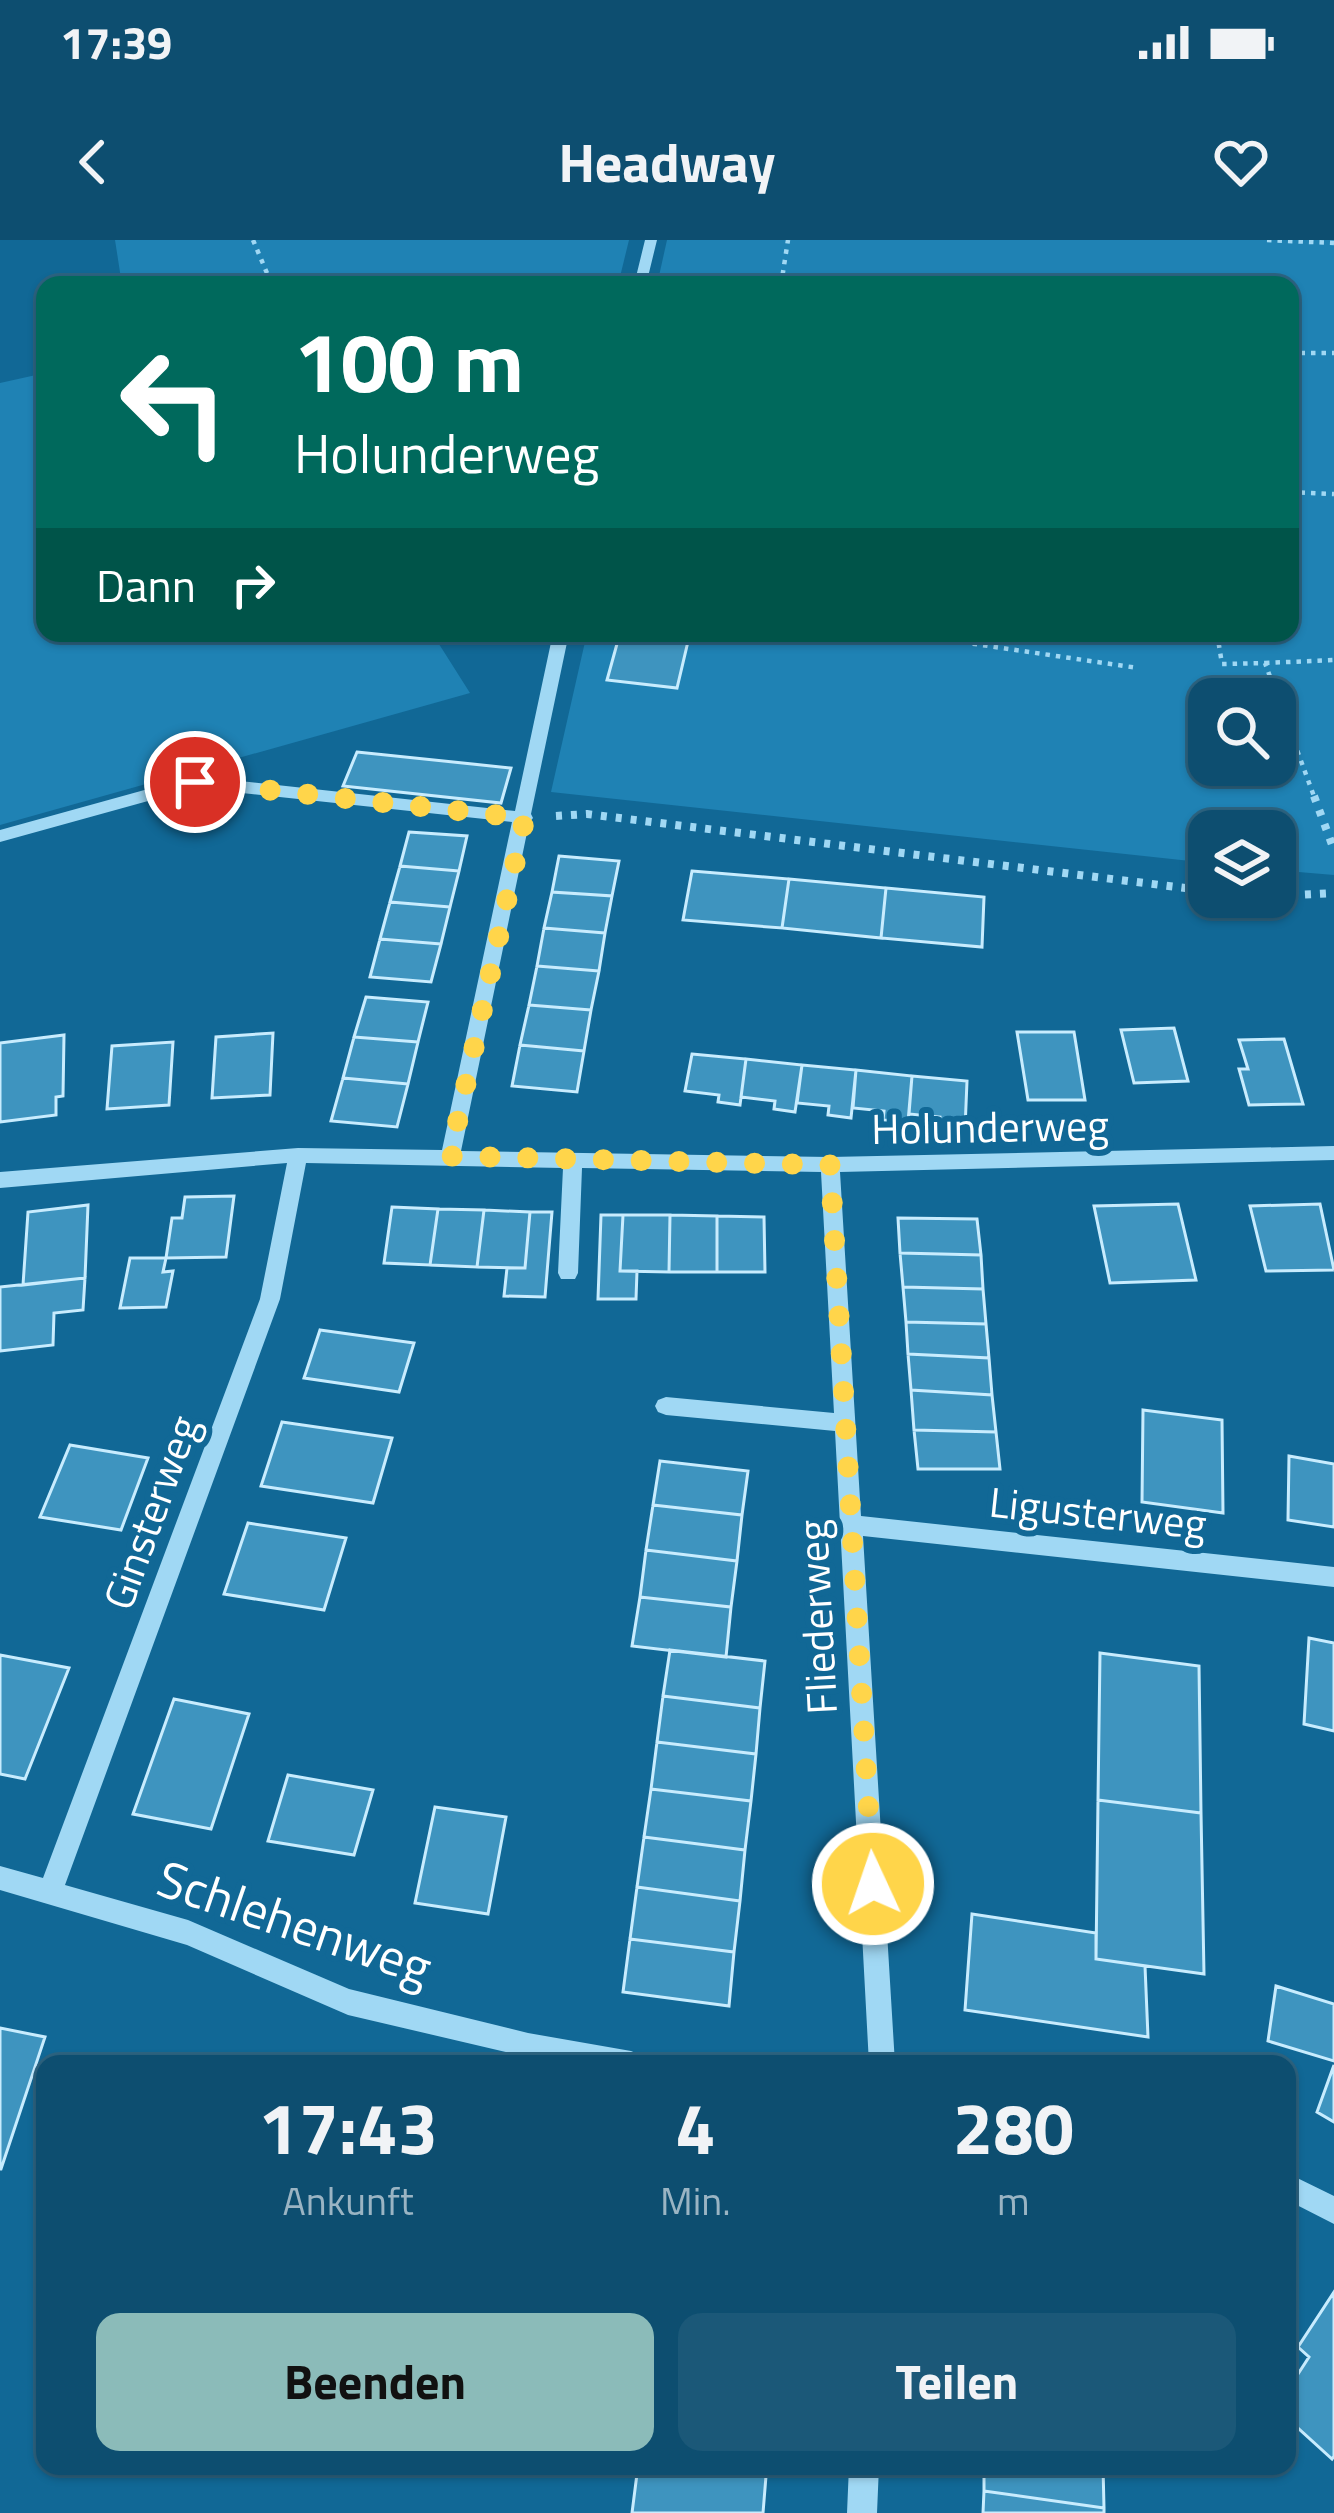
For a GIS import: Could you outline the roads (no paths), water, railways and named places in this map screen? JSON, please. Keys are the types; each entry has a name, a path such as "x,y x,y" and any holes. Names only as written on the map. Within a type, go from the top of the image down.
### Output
{"street":[{"path":"642,276 651,240"},
{"path":"450,1156 559,642"},
{"path":"0,836 195,782 525,818"},
{"name":"Holunderweg","path":"0,1180 298,1155 830,1165 1334,1153"},
{"name":"Ginsterweg","path":"51,1889 270,1299 298,1155"},
{"path":"568,1274 573,1159"},
{"name":"Fliederweg","path":"830,1165 882,2055"},
{"path":"667,1406 847,1423"},
{"name":"Ligusterweg","path":"854,1525 1334,1576"},
{"name":"Schlehenweg","path":"0,1878 51,1889 188,1933 348,2002 580,2055"},
{"path":"1296,2191 1334,2210"},
{"path":"862,2513 864,2475"}]}
